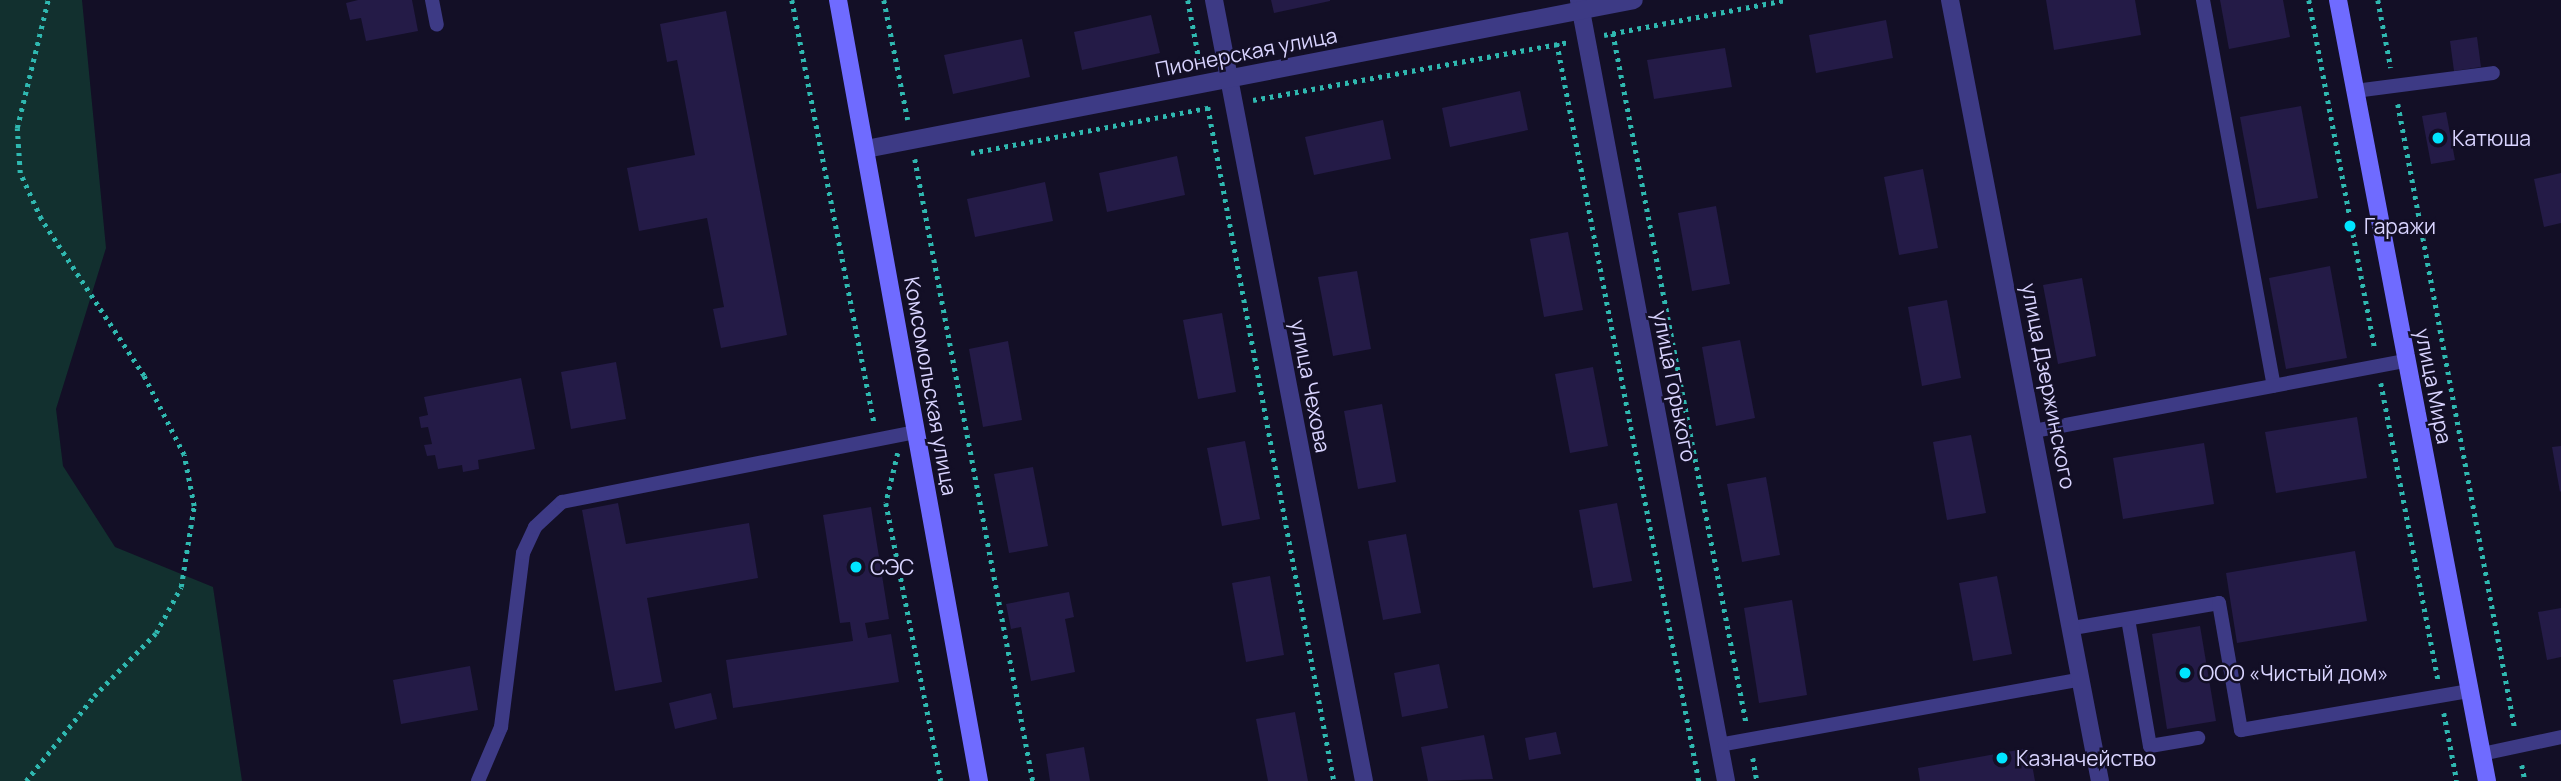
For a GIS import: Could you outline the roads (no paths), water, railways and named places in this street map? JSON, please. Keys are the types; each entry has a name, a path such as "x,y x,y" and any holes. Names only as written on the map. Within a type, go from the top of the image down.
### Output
{"street":[{"name":"Комсомольская улица","path":"838,0 866,149 909,433 979,781"},
{"name":"улица Чехова","path":"1214,0 1364,781"},
{"name":"Пионерская улица","path":"866,149 1552,16 1580,5 1607,5 1634,0"},
{"name":"улица Дзержинского","path":"1950,0 2073,628 2100,781"},
{"name":"улица Мира","path":"2338,0 2487,781"},
{"name":"улица Горького","path":"1580,5 1726,781"}],"lane":[{"path":"432,0 437,25"},
{"path":"2203,0 2273,386"},
{"path":"2355,91 2493,73"},
{"path":"2034,431 2406,361"},
{"path":"478,781 501,727 523,553 535,527 562,502 909,433"},
{"path":"2073,628 2219,603 2241,730 2470,691"},
{"path":"2128,619 2150,746 2198,738"},
{"path":"1719,745 2082,679"},
{"path":"2482,754 2561,737"}],"place":[{"name":"Катюша","path":"2438,138"},
{"name":"Гаражи","path":"2350,226"},
{"name":"СЭС","path":"856,567"},
{"name":"ООО «Чистый дом»","path":"2185,673"},
{"name":"Казначейство","path":"2002,758"}]}
